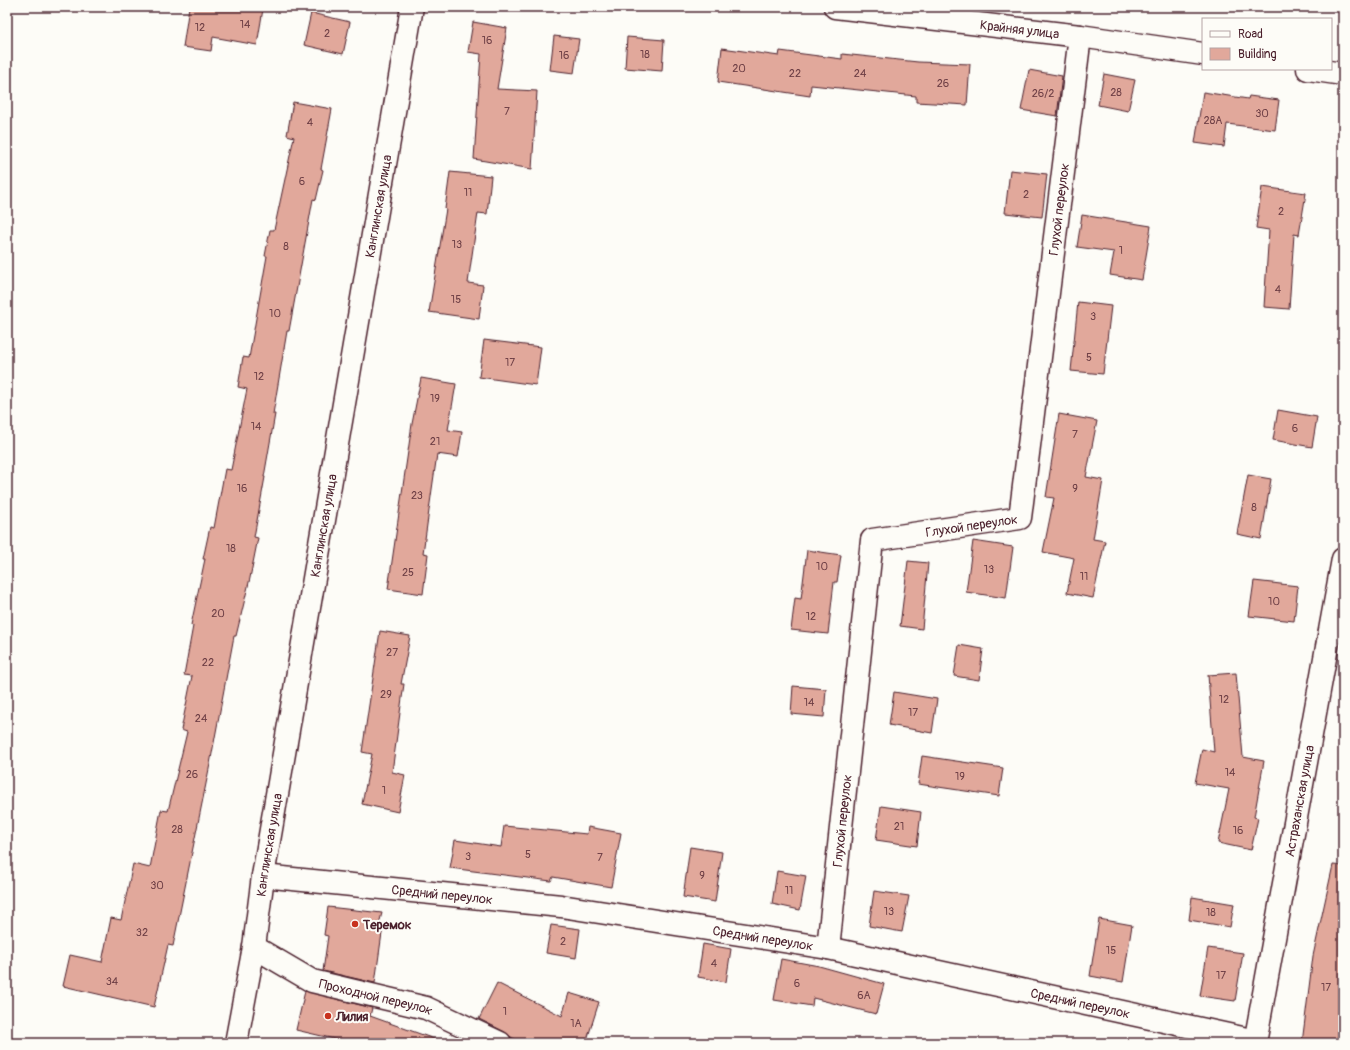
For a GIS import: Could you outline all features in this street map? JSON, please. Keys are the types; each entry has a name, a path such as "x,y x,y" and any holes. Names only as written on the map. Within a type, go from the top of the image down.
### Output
{"street":[{"name":"Канглинская улица","path":"236,1043 254,947 263,876 412,7"},
{"name":"Крайняя улица","path":"836,7 1080,36 1202,54"},
{"name":"Глухой переулок","path":"828,948 872,540 1020,518 1080,36"},
{"path":"1315,70 1343,74"},
{"name":"Астраханская улица","path":"1256,1042 1343,559"},
{"name":"Средний переулок","path":"263,876 561,906 828,948 1256,1042"},
{"name":"Проходной переулок","path":"254,947 312,981 426,1008 500,1043"}],"building":[{"path":"189,7 251,7 263,9 257,45 213,37 211,51 183,47"},
{"path":"311,13 350,22 343,54 304,45"},
{"path":"473,22 507,28 497,89 537,91 532,169 474,159 481,54 468,52"},
{"path":"554,36 579,39 574,73 550,70"},
{"path":"627,37 664,40 662,71 625,68"},
{"path":"722,48 779,56 780,51 842,59 842,54 918,62 970,64 967,105 916,102 916,96 811,85 810,96 718,82"},
{"path":"1029,70 1062,76 1057,116 1021,110"},
{"path":"1104,74 1135,80 1128,111 1098,105"},
{"path":"1203,92 1248,99 1249,96 1279,100 1275,130 1227,124 1224,147 1195,143"},
{"path":"293,102 332,109 321,169 323,170 316,200 313,199 289,331 287,331 273,414 275,414 265,477 254,537 258,538 250,578 236,636 234,636 173,946 168,945 154,1007 63,986 70,955 102,962 111,918 121,920 133,864 150,868 161,810 168,811 187,732 181,730 192,676 184,675 193,626 191,625 210,527 214,528 225,469 231,470 247,389 238,387 243,357 249,358 267,256 265,256 270,230 274,230 294,137 287,135"},
{"path":"1010,170 1047,174 1042,217 1005,213"},
{"path":"450,172 491,176 487,214 478,213 468,283 483,285 479,319 429,312 446,209"},
{"path":"1262,187 1306,193 1299,235 1294,234 1289,309 1264,307 1269,230 1256,228"},
{"path":"1082,215 1151,226 1142,280 1110,275 1114,252 1077,247"},
{"path":"1078,302 1111,306 1103,374 1071,371"},
{"path":"484,340 541,347 536,385 479,377"},
{"path":"421,378 456,384 448,430 462,432 458,457 437,454 423,553 428,554 423,594 388,589 412,424"},
{"path":"1278,410 1317,417 1312,447 1273,440"},
{"path":"1059,414 1097,421 1086,477 1103,480 1093,539 1105,541 1093,598 1067,593 1074,558 1043,552 1054,498 1046,497"},
{"path":"1248,475 1271,479 1261,539 1237,534"},
{"path":"973,541 1013,547 1006,598 966,592"},
{"path":"807,550 841,555 837,582 834,582 828,634 791,630 795,598 801,599"},
{"path":"908,561 928,563 922,629 900,626"},
{"path":"1254,581 1298,586 1294,621 1249,616"},
{"path":"380,631 410,636 401,684 404,684 392,772 405,775 398,812 362,804 372,754 362,752"},
{"path":"959,645 983,649 979,680 954,676"},
{"path":"1236,673 1243,757 1264,761 1254,817 1258,818 1251,850 1218,843 1229,789 1195,783 1202,749 1214,752 1208,675"},
{"path":"793,686 826,689 824,717 791,714"},
{"path":"894,692 937,699 932,733 889,725"},
{"path":"922,756 1003,768 999,796 918,784"},
{"path":"881,806 921,812 917,846 876,840"},
{"path":"504,826 587,834 588,827 621,833 611,887 553,877 551,881 450,868 455,840 501,847"},
{"path":"690,847 722,852 715,902 683,897"},
{"path":"1333,865 1343,866 1343,1009 1337,1043 1302,1043 1313,956"},
{"path":"777,871 806,876 800,910 772,904"},
{"path":"874,891 909,896 902,932 869,926"},
{"path":"1192,897 1234,904 1230,927 1189,920"},
{"path":"328,907 382,913 379,924 383,926 375,983 323,971 328,936 324,935"},
{"path":"1099,919 1132,925 1123,982 1090,976"},
{"path":"551,925 580,929 576,958 546,953"},
{"path":"703,944 731,949 726,982 698,977"},
{"path":"1208,948 1243,953 1235,1001 1200,996"},
{"path":"781,959 819,966 884,984 876,1014 813,998 812,1006 774,1000"},
{"path":"497,983 562,1016 569,993 599,1002 586,1043 522,1043 505,1032 479,1019"},
{"path":"305,991 372,1008 370,1016 437,1040 437,1043 352,1043 296,1030"}],"place":[{"name":"Теремок","path":"355,924"},
{"name":"Лилия","path":"328,1016"}]}
